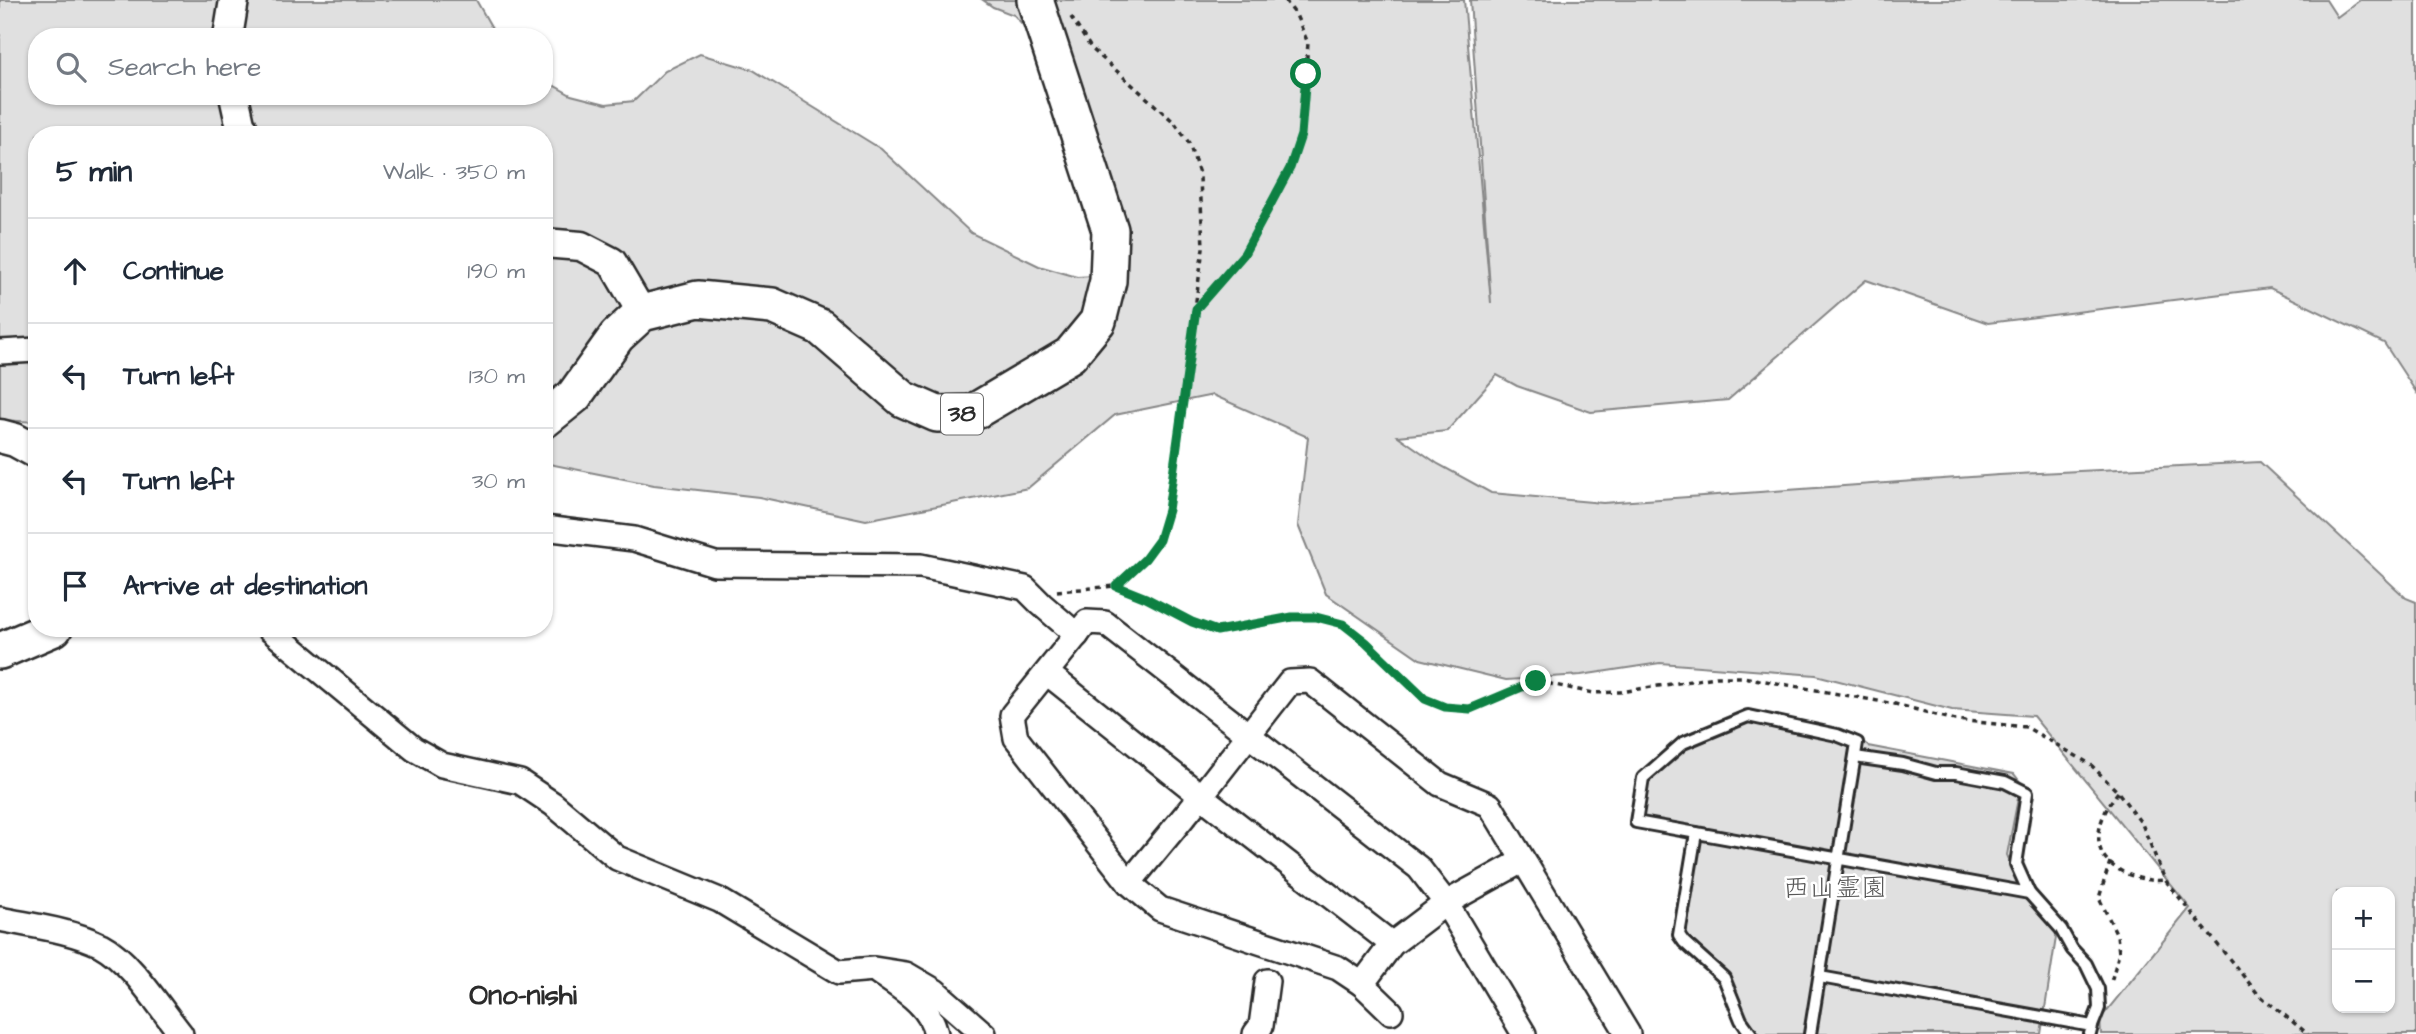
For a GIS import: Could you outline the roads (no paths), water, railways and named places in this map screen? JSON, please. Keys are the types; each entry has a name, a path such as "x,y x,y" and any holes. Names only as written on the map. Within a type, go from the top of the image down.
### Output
{"main road":[{"name":"38","path":"553,413 574,396 617,336 642,313 698,299 772,306 820,327 903,399 937,414 972,413 1070,355 1098,321 1108,281 1110,230 1035,0"},
{"path":"0,436 28,447"},
{"path":"0,651 33,637"}],"street":[{"path":"229,28 234,0"},
{"path":"236,105 242,126"},
{"path":"553,244 581,246 612,262 642,313"},
{"path":"0,352 28,350"},
{"path":"553,529 634,539 715,564 921,566 1025,588 1077,635"},
{"path":"1391,1012 1362,984 1338,968 1160,909 1129,883 1016,738 1012,716 1087,622 1105,623 1419,868 1446,904 1524,1034"},
{"path":"279,637 414,749 442,765 520,782 553,804 617,858 719,900 839,972 874,969 906,974 935,991 984,1034"},
{"path":"1047,673 1392,944"},
{"path":"1129,883 1290,682 1310,681 1440,784 1490,805 1628,1034"},
{"path":"1362,984 1392,944 1446,904 1522,861"},
{"path":"0,919 80,937 103,946 124,962 181,1034"},
{"path":"874,969 929,1013 936,1034"},
{"path":"1255,1034 1261,1026 1267,981"}],"lane":[{"path":"1810,1034 1839,860 1857,743 1837,735 1748,716 1683,743 1643,778 1636,822 1839,860 2029,892"},
{"path":"1820,977 2091,1030 2099,1008 2098,989 2086,964 2072,949 2061,929 2029,892 2016,864 2027,793 2005,782 1956,773 1936,773 1903,764 1855,757"},
{"path":"1696,833 1679,935 1724,978 1741,1020 1751,1034"}],"district":[{"name":"Ono-nishi","path":"523,995"}],"park label":[{"name":"西山霊園","path":"1835,888"}]}
